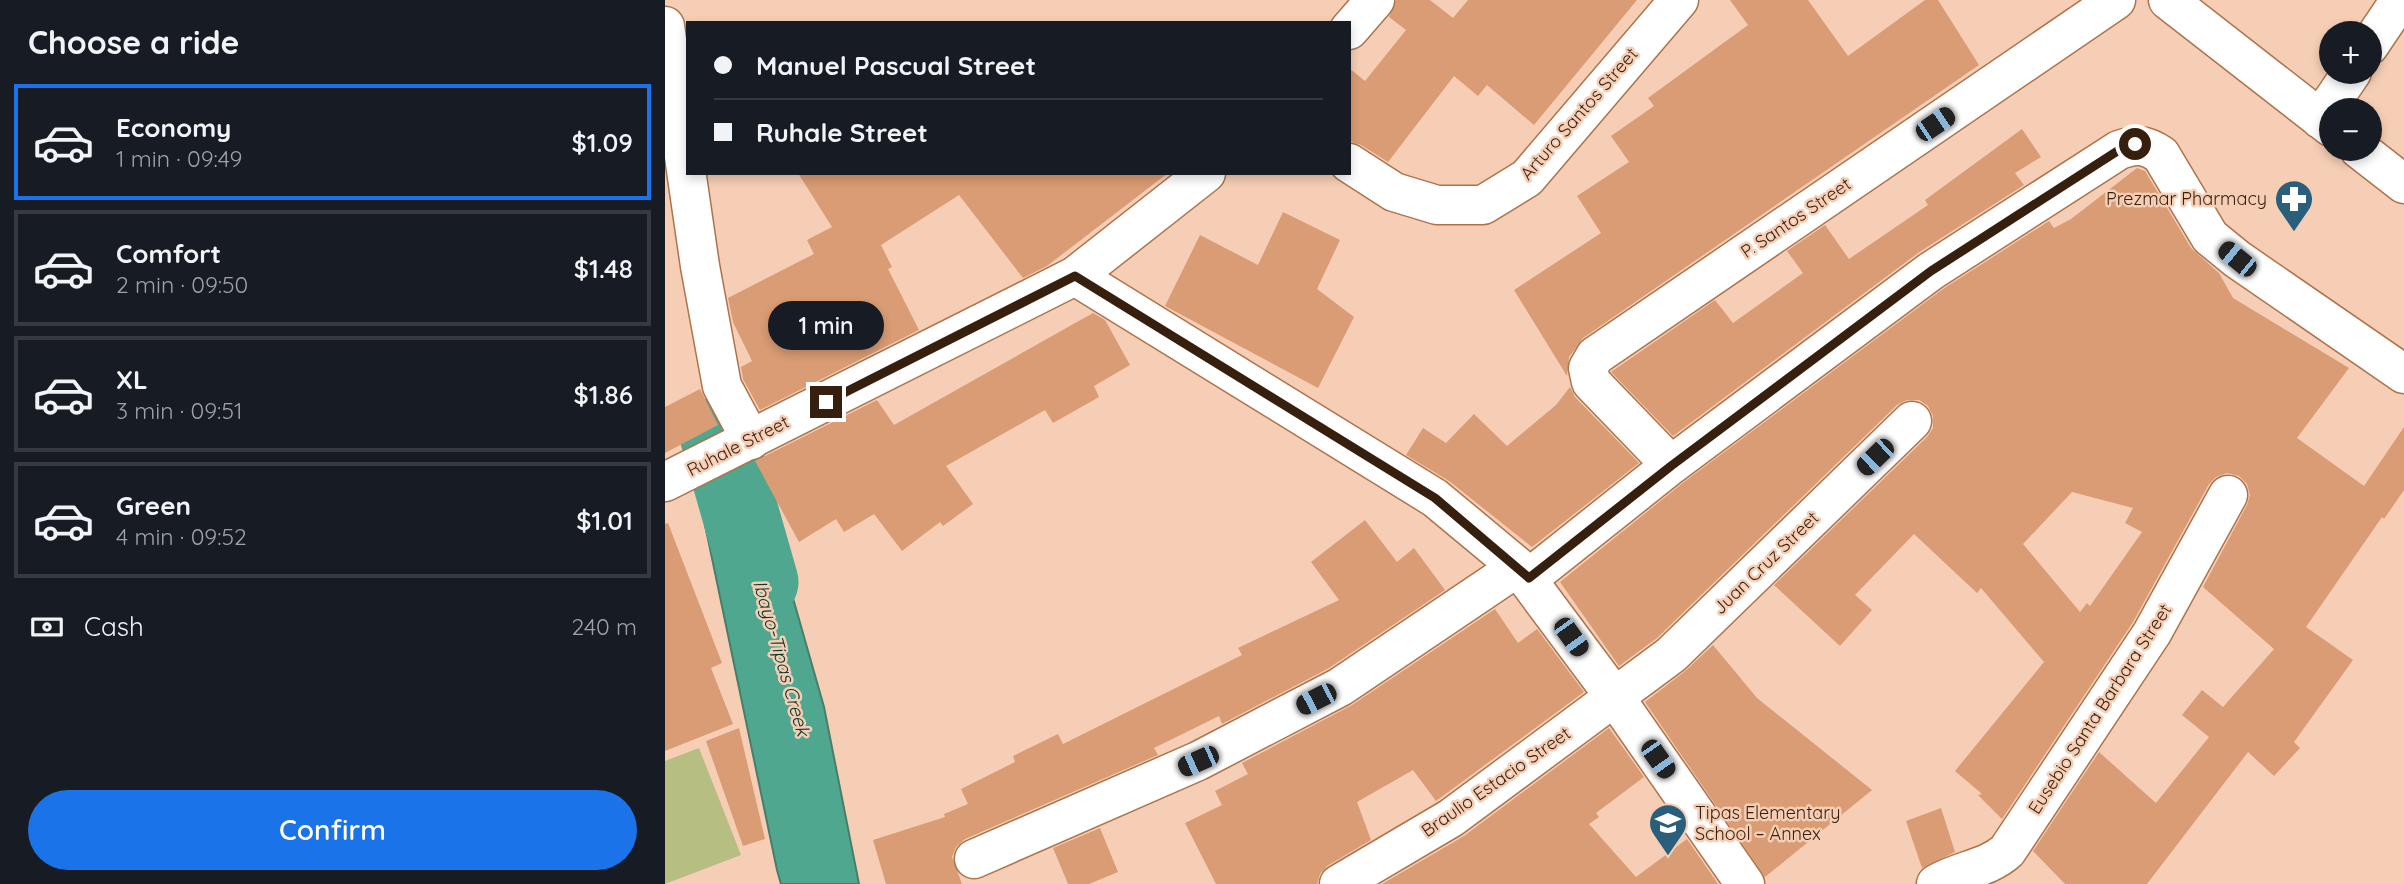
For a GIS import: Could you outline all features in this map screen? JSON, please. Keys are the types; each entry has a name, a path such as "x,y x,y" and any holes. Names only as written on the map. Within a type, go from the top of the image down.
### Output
{"street":[{"path":"1351,28 1375,0"},
{"name":"Arturo Santos Street","path":"1351,164 1394,192 1437,205 1483,205 1527,178 1679,0"},
{"name":"P. Santos Street","path":"1671,466 1591,382 1588,368 1595,356 2116,0"},
{"path":"2168,0 2319,118"},
{"path":"2382,27 2400,0"},
{"path":"665,26 686,170"},
{"path":"974,859 1198,761 1340,687 1524,573 1931,271 2119,150 2135,144 2149,147 2161,155 2210,237 2237,259 2404,374"},
{"path":"2374,161 2404,184"},
{"path":"687,175 722,386 748,442"},
{"name":"Ruhale Street","path":"675,478 1075,276 1203,175"},
{"path":"1075,276 1435,498 1524,573 1614,696 1745,884"},
{"name":"Juan Cruz Street","path":"1614,696 1671,655 1912,421"},
{"name":"Eusebio Santa Barbara Street","path":"1936,884 1954,873 1995,862 2007,851 2152,634 2228,495"},
{"name":"Braulio Estacio Street","path":"1339,884 1451,818 1614,696"}],"green space":[{"path":"699,748 741,855 665,884 665,761"}],"water":[{"path":"755,465 824,707 859,884 781,884 777,870 699,496"}],"building":[{"path":"1396,0 1430,0 1453,18 1468,0 1637,0 1534,125 1487,85 1478,96 1454,76 1388,162 1351,142 1351,70 1365,81 1406,30 1389,17"},
{"path":"1730,0 1808,0 1848,56 1925,0 1938,0 1979,65 1583,338 1569,357 1567,376 1514,290 1601,233 1577,196 1629,162 1611,136 1654,106 1648,98 1748,25"},
{"path":"2022,129 2041,157 2015,173 2024,185 1918,253 1673,436 1611,372 1715,300 1733,323 1803,273 1787,251 1825,225 1849,259 1928,205 1925,200"},
{"path":"2137,168 2145,171 2191,248 2219,273 2233,298 2349,368 2297,438 2364,486 2404,427 2404,490 2384,519 2382,517 2306,627 2353,660 2294,742 2300,748 2274,776 2248,752 2147,884 2065,884 2033,851 2099,752 2156,803 2209,737 2182,715 2202,690 2223,707 2274,649 2203,587 2247,505 2250,495 2247,484 2239,476 2227,473 2216,477 2209,484 2133,622 2002,819 1978,795 1982,794 1955,771 2044,662 1981,588 1977,593 1914,534 1855,595 1872,610 1840,646 1774,585 1927,437 1933,428 1933,416 1928,406 1919,400 1907,400 1897,405 1657,638 1619,666 1560,582 1684,482 1943,289 2049,221 2054,228 2071,219","holes":["2072,492 2133,508 2125,523 2142,532 2090,606 2087,603 2080,612 2023,544"]},
{"path":"799,175 1165,175 1047,266 1023,278 959,195 881,245 892,267 888,269 919,330 760,410 743,379 741,367 752,361 733,322 728,298 814,254 807,240 832,227"},
{"path":"1283,212 1340,240 1317,289 1354,317 1318,388 1165,306 1200,235 1258,265"},
{"path":"1093,313 1105,320 1130,365 1094,386 1099,397 1053,423 1045,410 946,466 973,504 943,526 940,522 902,551 874,514 844,532 836,519 799,542 755,461 877,400 894,425"},
{"path":"1570,387 1575,397 1639,463 1532,547 1449,481 1406,455 1423,428 1446,443 1474,414 1507,446 1556,405"},
{"path":"700,389 718,425 665,453 665,407"},
{"path":"1365,520 1397,562 1414,548 1445,590 1329,668 1222,724 1219,716 1154,748 1158,755 965,839 956,847 952,857 962,884 886,884 873,840 945,817 944,814 968,804 961,789 1015,762 1013,756 1058,734 1063,744 1242,655 1238,648 1339,600 1311,562"},
{"path":"668,523 722,663 711,668 733,724 665,751 665,524"},
{"path":"1495,609 1518,643 1537,629 1584,692 1436,801 1413,770 1357,802 1371,840 1327,866 1320,874 1317,884 1216,884 1185,823 1222,805 1215,791 1248,774 1242,763 1352,705"},
{"path":"1713,645 1757,698 1872,790 1765,877 1645,702"},
{"path":"739,728 765,839 743,846 706,741"},
{"path":"1609,728 1644,777 1596,813 1599,817 1589,824 1636,877 1687,839 1718,884 1382,884 1464,836"},
{"path":"1941,808 1955,852 1922,868 1906,821"},
{"path":"1100,828 1118,872 1089,884 1068,884 1053,848"}],"waterway":[{"name":"Ibayo-Tipas Creek","path":"718,435 760,582"}],"place":[{"name":"Prezmar Pharmacy","path":"2294,233"},
{"name":"Tipas Elementary School – Annex","path":"1668,857"}],"route":[{"path":"826,402 1075,276 1435,498 1529,578 1671,466 1931,271 2119,150 2135,144"}]}
